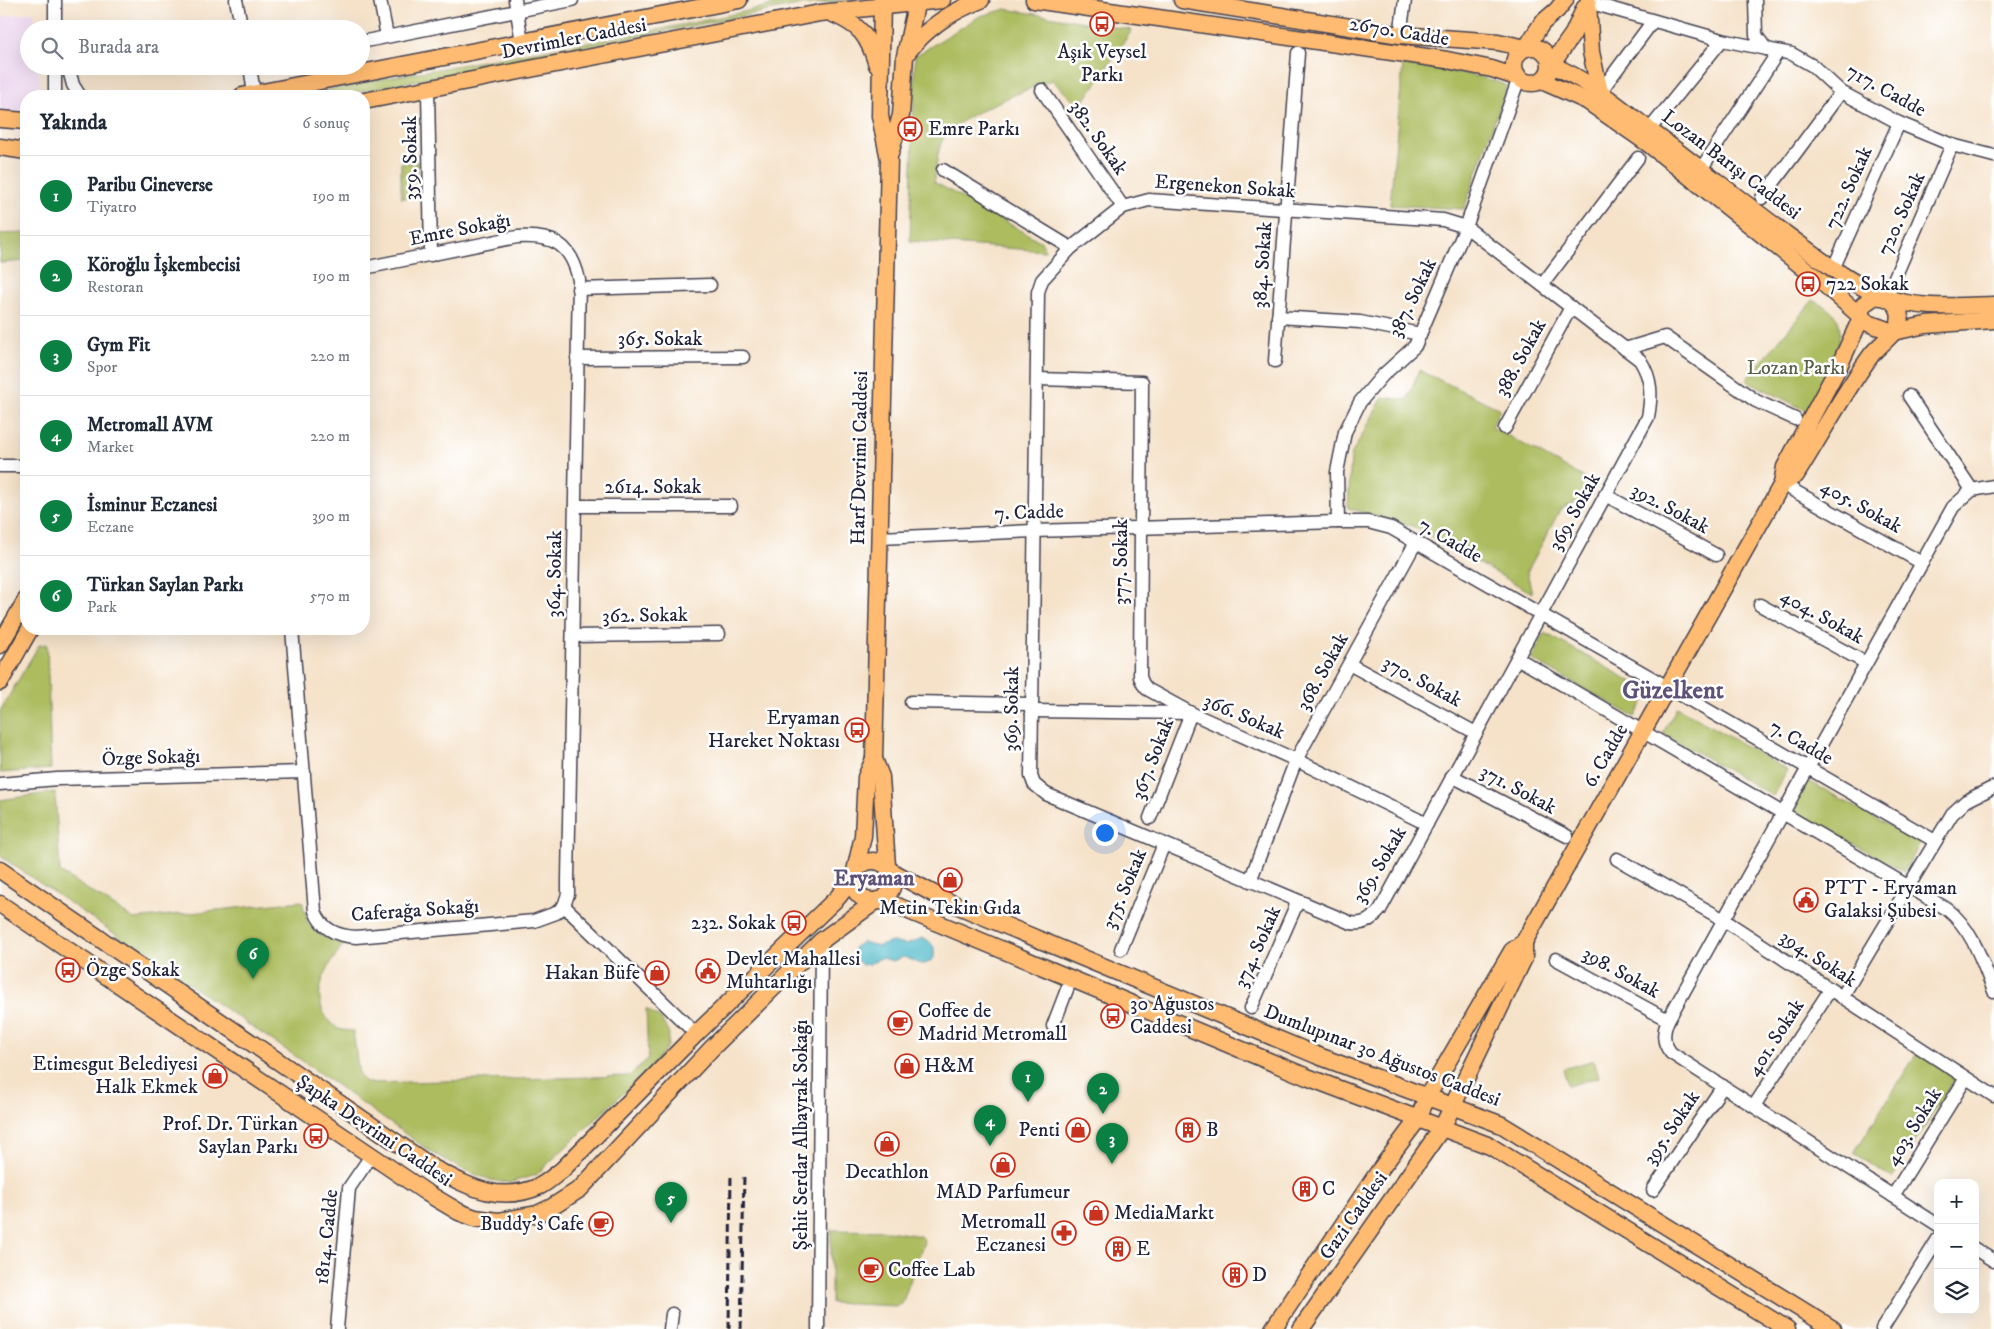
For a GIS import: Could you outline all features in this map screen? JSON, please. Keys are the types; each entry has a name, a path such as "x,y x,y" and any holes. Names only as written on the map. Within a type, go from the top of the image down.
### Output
{"main road":[{"name":"Devrimler Caddesi","path":"370,71 740,0"},
{"path":"917,2 942,0"},
{"path":"905,56 919,38 931,27 981,0"},
{"name":"2670. Cadde","path":"1034,0 1447,60 1492,69 1520,78"},
{"name":"2670. Cadde","path":"1182,0 1262,6 1400,35 1498,42 1526,48"},
{"path":"1558,4 1542,23 1526,48 1517,55 1514,61 1515,72 1520,78 1532,84 1542,81 1550,71 1551,65 1573,34 1588,1"},
{"path":"1588,1 1591,52 1600,92"},
{"name":"Devrimler Caddesi","path":"370,100 830,12 882,4 917,2"},
{"name":"Harf Devrimi Caddesi","path":"889,159 901,115 905,56 917,2"},
{"name":"Harf Devrimi Caddesi","path":"854,875 863,836 866,777 874,759 889,159 880,116 882,4"},
{"path":"830,12 851,22 862,31 872,46 881,78"},
{"path":"1526,48 1532,47 1543,50 1547,54 1551,65"},
{"name":"Lozan Barışı Caddesi","path":"1551,65 1572,73 1600,92 1833,269 1886,298"},
{"name":"Devrimler Caddesi","path":"274,90 351,75"},
{"name":"Lozan Barışı Caddesi","path":"1542,81 1586,101 1650,145 1824,284 1861,318 1875,326 1893,332"},
{"path":"0,119 20,121"},
{"path":"0,147 20,150"},
{"name":"Lozan Barışı Caddesi","path":"1861,318 1861,309 1868,300 1874,297 1947,306 1994,305"},
{"path":"1886,298 1891,300 1898,310 1899,322 1893,332"},
{"name":"6. Cadde","path":"1418,1119 1428,1097 1512,951 1524,942 1782,484 1785,467 1840,364 1861,318"},
{"path":"1893,332 1926,325 1994,320"},
{"name":"6. Cadde","path":"1782,484 1796,475 1873,353 1893,332"},
{"path":"0,645 20,610"},
{"path":"0,682 27,635"},
{"name":"Harf Devrimi Caddesi","path":"874,759 881,777 889,868"},
{"path":"877,900 887,895 891,890 893,877 889,868 882,862 869,861 858,866 854,875 853,884 859,895 870,900 877,900 897,906 1307,1077 1490,1146 1778,1327"},
{"name":"Dumlupınar 30 Ağustos Caddesi","path":"889,868 949,902 1316,1055 1502,1125 1833,1329"},
{"name":"Şapka Devrimi Caddesi","path":"0,870 435,1169 473,1188 491,1193 509,1194 523,1192 541,1185 562,1170 696,1034 838,897 854,875"},
{"name":"Şapka Devrimi Caddesi","path":"0,904 427,1193 459,1212 475,1218 498,1221 537,1214 580,1189 712,1048 821,942 877,900"},
{"name":"6. Cadde","path":"1442,1128 1524,958 1524,942"},
{"path":"696,1034 712,1048"},
{"name":"Gazi Caddesi","path":"1273,1329 1379,1171 1418,1119"},
{"name":"Gazi Caddesi","path":"1302,1329 1442,1128"}],"street":[{"path":"54,0 56,20"},
{"path":"236,0 240,20"},
{"path":"380,0 387,36"},
{"path":"370,40 516,5 572,0"},
{"path":"1400,35 1405,0"},
{"path":"1702,168 1772,50 1756,36 1755,0"},
{"name":"717. Cadde","path":"1588,1 1722,40 1792,54 1813,66 1841,92 1899,123 1952,145 1994,156"},
{"path":"516,5 522,42"},
{"path":"1600,92 1653,20"},
{"path":"1649,130 1722,40"},
{"name":"384. Sokak","path":"1275,361 1298,53"},
{"path":"55,75 55,90"},
{"path":"70,75 76,90"},
{"path":"249,90 252,75"},
{"name":"387. Sokak","path":"1338,522 1337,472 1345,432 1360,402 1382,376 1414,346 1420,334 1466,226 1520,78"},
{"name":"359. Sokak","path":"428,90 432,255"},
{"name":"382. Sokak","path":"1042,90 1123,207"},
{"path":"1762,198 1841,92"},
{"name":"722. Sokak","path":"1833,269 1899,123"},
{"name":"720. Sokak","path":"1886,298 1952,145"},
{"path":"1542,285 1638,158"},
{"path":"943,170 1071,248"},
{"name":"Ergenekon Sokak","path":"1034,531 1038,292 1042,280 1071,248 1123,207 1149,200 1443,220 1466,226 1640,360"},
{"name":"Emre Sokağı","path":"370,267 517,237 544,238 555,241 563,246"},
{"name":"364. Sokak","path":"563,246 576,265 578,289 568,880 564,906"},
{"path":"578,289 710,285"},
{"name":"388. Sokak","path":"1505,428 1571,307"},
{"path":"1278,317 1360,322 1420,334"},
{"path":"1625,348 1665,337 1756,401 1795,419"},
{"name":"365. Sokak","path":"577,358 743,357"},
{"name":"369. Sokak","path":"1034,531 1029,770 1034,784 1039,790 1351,923 1367,922 1380,910 1648,417 1651,386 1648,371 1640,360"},
{"name":"377. Sokak","path":"1037,379 1142,382 1140,677 1147,689 1191,713"},
{"path":"1909,396 1972,490"},
{"path":"0,466 20,466"},
{"name":"405. Sokak","path":"1782,484 1922,563"},
{"path":"1936,1224 1671,1053 1667,1048 1664,1037 1668,1020 1953,507 1972,490 1994,486"},
{"name":"392. Sokak","path":"1605,495 1716,555"},
{"name":"2614. Sokak","path":"575,506 731,506"},
{"name":"7. Cadde","path":"880,538 1034,531 1338,522 1368,522 1391,528 1668,689 1936,841"},
{"name":"368. Sokak","path":"1250,881 1296,760 1416,542"},
{"name":"404. Sokak","path":"1760,605 1866,663"},
{"name":"362. Sokak","path":"572,636 719,634"},
{"name":"Caferağa Sokağı","path":"293,635 315,911 322,924 333,933 356,937 534,921 552,915 564,906"},
{"path":"1516,658 1947,909 1963,924 1974,941 1994,992"},
{"name":"370. Sokak","path":"1349,664 1476,733"},
{"name":"366. Sokak","path":"911,702 1191,713 1296,760 1427,824"},
{"name":"367. Sokak","path":"1150,818 1191,713"},
{"name":"Özge Sokağı","path":"0,784 57,780 304,772"},
{"name":"371. Sokak","path":"1452,776 1567,836"},
{"path":"1842,997 1910,886 1944,825 1958,807 1994,787"},
{"name":"375. Sokak","path":"1121,949 1164,844"},
{"name":"394. Sokak","path":"1617,860 1724,920 1994,1096"},
{"name":"374. Sokak","path":"1251,1008 1298,901"},
{"path":"564,906 696,1034"},
{"name":"Şehit Serdar Albayrak Sokağı","path":"818,1329 821,942"},
{"name":"398. Sokak","path":"1556,958 1668,1020"},
{"path":"1053,1026 1071,979"},
{"name":"401. Sokak","path":"1754,1106 1830,990"},
{"name":"403. Sokak","path":"1893,1196 1966,1078"},
{"name":"395. Sokak","path":"1653,1190 1723,1086"},
{"name":"1814. Cadde","path":"337,1329 349,1188 372,1156"},
{"path":"1882,1329 1934,1244"},
{"path":"1979,1251 1992,1256"},
{"path":"670,1329 672,1314"}],"shaded area":[{"path":"34,12 34,20 20,20 20,75 39,75 40,89 20,90 20,112 0,113 0,17"}],"green space":[{"path":"793,0 855,0 798,5 369,90 325,90 663,29"},
{"path":"1006,9 1132,30 1080,107 1052,80 1009,97 975,114 949,132 940,145 934,182 1042,242 1045,251 910,241 915,56 980,16"},
{"path":"1403,65 1469,75 1507,86 1464,209 1390,205"},
{"path":"418,162 419,197 401,198 401,163"},
{"path":"20,233 20,261 0,263 0,234"},
{"name":"Lozan Parkı","path":"1813,300 1835,315 1839,325 1840,336 1832,364 1809,412 1746,380"},
{"path":"1419,370 1500,409 1492,427 1594,483 1593,494 1560,510 1527,572 1532,593 1412,526 1348,508 1351,455 1383,397 1407,400"},
{"path":"1545,633 1649,691 1635,717 1531,659"},
{"path":"47,644 51,769 0,773 0,711 39,645"},
{"path":"1677,707 1787,770 1773,796 1663,733"},
{"path":"1807,780 1920,843 1904,872 1791,810"},
{"path":"55,792 60,872 134,919 302,901 308,924 324,937 343,944 323,978 320,1001 323,1012 333,1025 340,1030 353,1031 359,1075 365,1081 371,1083 629,1076 648,1059 646,1009 661,1019 669,1034 668,1046 651,1067 536,1175 509,1183 491,1180 462,1169 431,1152 301,1060 0,856 0,800"},
{"path":"1917,1053 1956,1077 1892,1178 1854,1153"},
{"path":"1594,1060 1599,1077 1568,1086 1563,1069"},
{"path":"831,1230 889,1231 921,1236 923,1238 924,1242 902,1304 897,1306 831,1303"}],"water":[{"path":"922,938 928,940 934,947 934,958 930,962 919,964 904,957 893,961 881,958 862,965 854,958 854,947 862,942 879,946 892,942 906,945"}],"railway":[{"path":"729,1329 731,1173"},
{"path":"741,1329 744,1174"}],"place":[{"name":"Aşık Veysel Parkı","path":"1102,24"},
{"name":"Emre Parkı","path":"910,129"},
{"name":"722 Sokak","path":"1808,284"},
{"name":"Eryaman Hareket Noktası","path":"857,730"},
{"name":"Metin Tekin Gıda","path":"950,880"},
{"name":"PTT - Eryaman Galaksi Şubesi","path":"1806,900"},
{"name":"232. Sokak","path":"794,923"},
{"name":"Özge Sokak","path":"68,970"},
{"name":"Devlet Mahallesi Muhtarlığı","path":"708,971"},
{"name":"Hakan Büfe","path":"657,973"},
{"name":"Türkan Saylan Parkı","path":"253,979"},
{"name":"30 Ağustos Caddesi","path":"1113,1016"},
{"name":"Coffee de Madrid Metromall","path":"900,1023"},
{"name":"H&M","path":"907,1066"},
{"name":"Etimesgut Belediyesi Halk Ekmek","path":"215,1076"},
{"name":"Paribu Cineverse","path":"1028,1102"},
{"name":"Köroğlu İşkembecisi","path":"1103,1114"},
{"name":"Penti","path":"1078,1130"},
{"name":"B","path":"1188,1130"},
{"name":"Prof. Dr. Türkan Saylan Parkı","path":"316,1136"},
{"name":"Decathlon","path":"887,1144"},
{"name":"Metromall AVM","path":"990,1146"},
{"name":"Gym Fit","path":"1112,1164"},
{"name":"MAD Parfumeur","path":"1003,1165"},
{"name":"C","path":"1305,1189"},
{"name":"MediaMarkt","path":"1096,1213"},
{"name":"İsminur Eczanesi","path":"671,1223"},
{"name":"Buddy's Cafe","path":"601,1224"},
{"name":"Metromall Eczanesi","path":"1064,1233"},
{"name":"E","path":"1118,1249"},
{"name":"Coffee Lab","path":"871,1270"},
{"name":"D","path":"1235,1275"}],"district":[{"name":"Güzelkent","path":"1673,690"},
{"name":"Eryaman","path":"874,878"}]}
